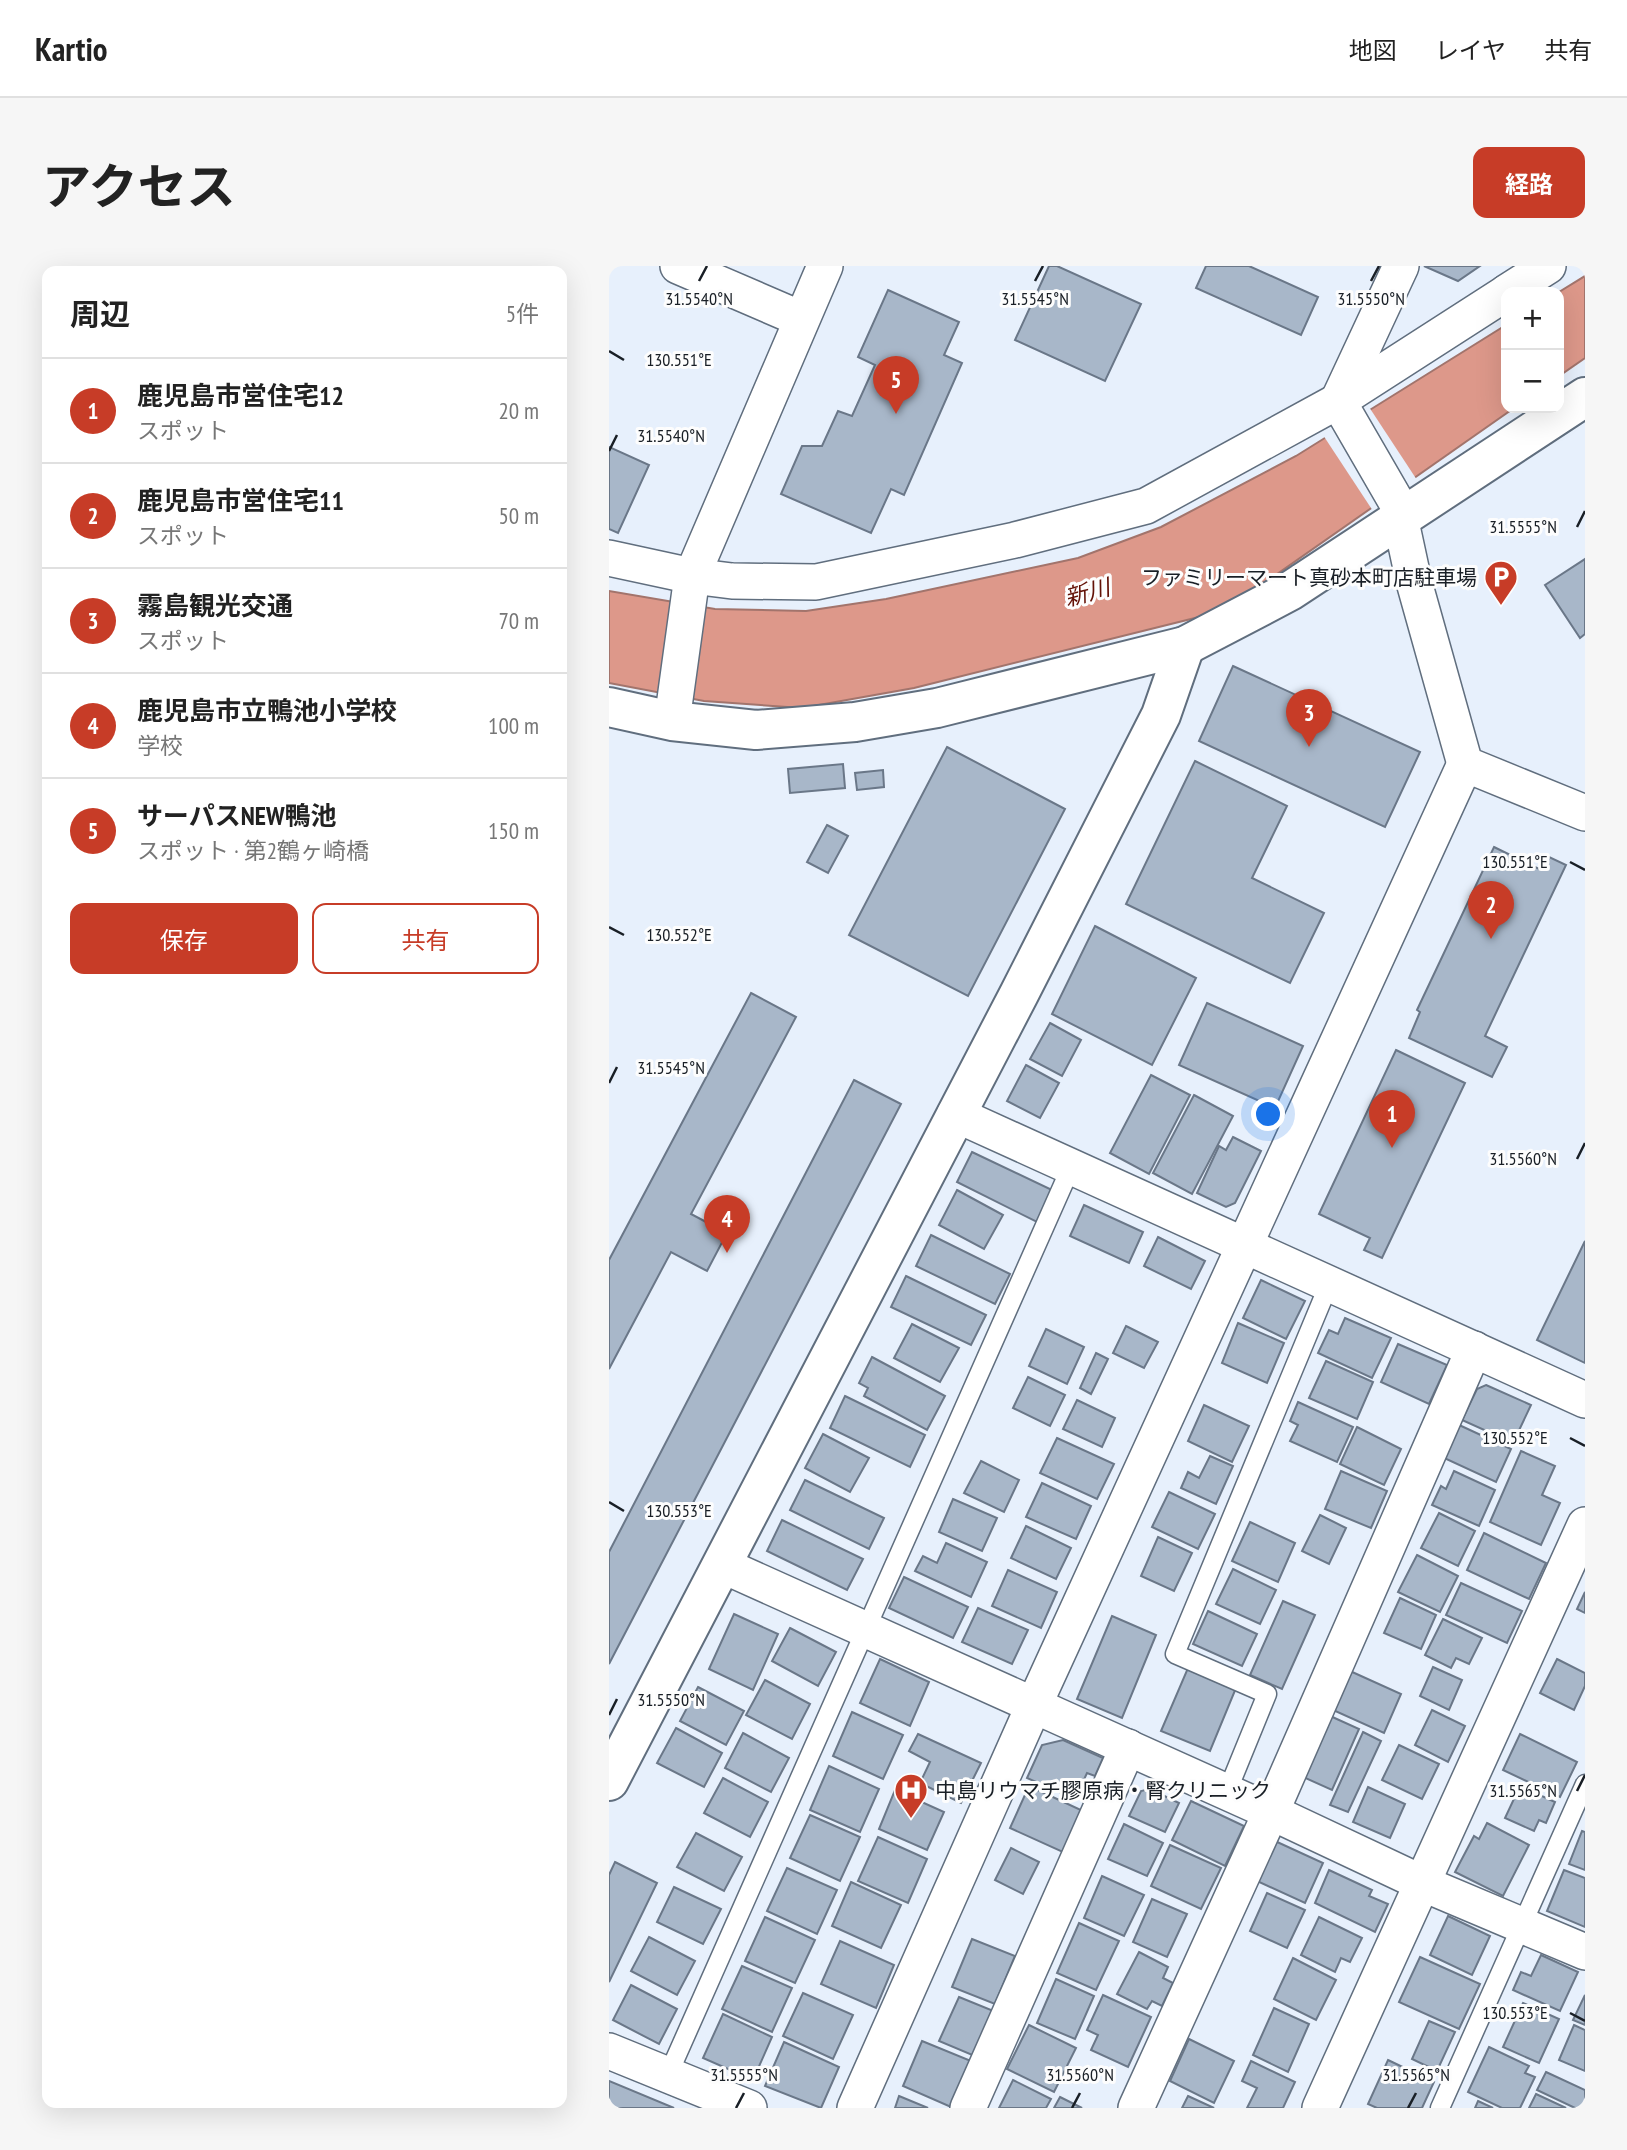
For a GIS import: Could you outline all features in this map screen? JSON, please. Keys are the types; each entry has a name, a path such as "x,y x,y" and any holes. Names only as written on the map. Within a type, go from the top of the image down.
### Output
{"street":[{"path":"678,266 801,319"},
{"path":"673,712 691,584 825,266"},
{"path":"1342,409 1401,266"},
{"path":"1515,287 1548,266"},
{"path":"609,558 691,584 732,581 816,582 1015,540 1146,506 1342,409 1501,296"},
{"path":"609,707 673,712 756,730 855,722 937,708 1185,646 1290,591 1399,510 1585,397"},
{"path":"855,2108 1034,1705 1247,1246 1465,764 1414,582 1399,510 1342,409"},
{"path":"609,1781 1161,715 1185,646"},
{"path":"1465,764 1585,813"},
{"path":"955,1114 1585,1400"},
{"path":"1136,2108 1271,1812 1473,1349"},
{"path":"1320,2108 1585,1525"},
{"path":"722,1565 1128,1747 1424,1884 1522,1923 1585,1952"},
{"path":"968,2108 1128,1747"},
{"path":"609,2051 749,2108"}],"lane":[{"path":"667,2075 863,1628 1071,1167"},
{"path":"1227,1792 1267,1695 1175,1654 1329,1284"},
{"path":"1440,2108 1585,1784"}],"water":[{"path":"1585,276 1585,358 1564,373 1564,350 1564,289"},
{"name":"新川","path":"1501,328 1501,413 1507,413 1263,584 1203,616 914,688 802,708 704,701 609,683 609,591 715,609 806,611 886,599 1078,558 1161,527 1296,456"}],"pier":[{"path":"1369,407 1417,480 1373,511 1323,435"}],"building":[{"path":"1049,266 1057,266 1141,304 1105,381 1015,340"},
{"path":"1206,266 1249,266 1318,297 1301,335 1196,288"},
{"path":"1424,266 1480,266 1458,281"},
{"path":"888,290 959,322 944,355 962,363 904,495 891,489 871,533 781,494 802,446 822,446 838,411 852,416 875,365 858,357"},
{"path":"609,447 649,465 618,533 609,529"},
{"path":"1585,559 1585,634 1580,638 1545,585"},
{"path":"1233,666 1420,752 1385,827 1199,741"},
{"path":"947,747 1065,809 968,996 849,935"},
{"path":"1195,761 1287,806 1252,878 1324,913 1290,983 1126,904"},
{"path":"843,764 845,788 790,793 788,769"},
{"path":"883,770 884,787 857,790 855,773"},
{"path":"827,825 848,836 828,873 807,862"},
{"path":"1494,847 1539,869 1545,855 1566,865 1485,1036 1507,1047 1492,1077 1409,1038 1420,1012 1417,1010"},
{"path":"1095,926 1196,978 1152,1065 1052,1014"},
{"path":"751,993 796,1017 691,1214 727,1233 707,1271 671,1252 609,1369 609,1260"},
{"path":"1207,1003 1303,1046 1275,1108 1179,1065"},
{"path":"1050,1023 1081,1040 1062,1076 1030,1059"},
{"path":"1396,1050 1465,1083 1382,1258 1364,1250 1370,1238 1319,1214"},
{"path":"1026,1065 1059,1083 1040,1118 1007,1101"},
{"path":"1151,1075 1190,1095 1149,1174 1110,1153"},
{"path":"854,1080 901,1104 609,1664 609,1552"},
{"path":"1194,1095 1233,1116 1192,1194 1153,1173"},
{"path":"1233,1137 1261,1151 1235,1203 1226,1207 1197,1193 1219,1146 1226,1150"},
{"path":"972,1152 1052,1190 1037,1222 957,1182"},
{"path":"957,1190 1003,1215 984,1249 939,1225"},
{"path":"1084,1205 1143,1232 1129,1263 1070,1236"},
{"path":"931,1235 1010,1274 995,1304 916,1266"},
{"path":"1158,1237 1205,1261 1191,1289 1144,1266"},
{"path":"1585,1241 1585,1363 1537,1340"},
{"path":"906,1276 986,1315 971,1345 891,1307"},
{"path":"1261,1280 1305,1301 1286,1339 1243,1318"},
{"path":"1345,1318 1391,1338 1372,1378 1318,1353 1329,1330 1338,1334"},
{"path":"1238,1323 1284,1343 1267,1383 1222,1363"},
{"path":"912,1324 959,1348 940,1382 894,1358"},
{"path":"1126,1326 1158,1342 1144,1368 1113,1353"},
{"path":"1046,1329 1084,1347 1067,1384 1029,1366"},
{"path":"1398,1344 1447,1365 1429,1404 1381,1382"},
{"path":"1096,1353 1108,1359 1091,1394 1080,1388"},
{"path":"872,1357 945,1396 927,1430 864,1396 868,1388 859,1383"},
{"path":"1326,1361 1373,1382 1357,1419 1309,1398"},
{"path":"1028,1377 1065,1395 1050,1426 1013,1408"},
{"path":"1486,1385 1531,1405 1513,1443 1462,1420 1477,1389"},
{"path":"845,1396 925,1435 910,1467 830,1428"},
{"path":"1077,1400 1115,1418 1102,1447 1063,1429"},
{"path":"1298,1402 1353,1427 1337,1462 1290,1441 1298,1425 1290,1421"},
{"path":"1204,1405 1249,1426 1232,1462 1188,1441"},
{"path":"1457,1424 1511,1449 1496,1482 1442,1457"},
{"path":"1357,1427 1401,1449 1384,1485 1340,1464"},
{"path":"823,1434 869,1458 850,1492 805,1468"},
{"path":"1057,1438 1114,1464 1097,1499 1040,1473"},
{"path":"1521,1451 1555,1466 1542,1495 1560,1503 1541,1545 1490,1522"},
{"path":"1210,1456 1233,1466 1216,1504 1181,1488 1188,1472 1199,1478"},
{"path":"981,1461 1019,1480 1004,1512 964,1493"},
{"path":"1341,1471 1387,1491 1371,1528 1325,1509"},
{"path":"1454,1471 1495,1490 1479,1526 1432,1505 1441,1486 1446,1489"},
{"path":"805,1480 884,1518 869,1549 790,1510"},
{"path":"1042,1483 1091,1506 1076,1539 1026,1517"},
{"path":"1169,1492 1215,1514 1198,1549 1152,1527"},
{"path":"953,1499 997,1518 982,1551 939,1532"},
{"path":"1439,1513 1475,1531 1458,1566 1421,1548"},
{"path":"1320,1515 1346,1528 1329,1564 1302,1551"},
{"path":"782,1520 863,1559 847,1590 767,1551"},
{"path":"1250,1522 1295,1543 1278,1582 1232,1561"},
{"path":"1026,1526 1071,1548 1056,1579 1011,1558"},
{"path":"1484,1533 1546,1563 1529,1599 1467,1570"},
{"path":"1158,1537 1192,1553 1174,1591 1141,1576"},
{"path":"946,1543 987,1562 971,1597 915,1571 923,1556 937,1563"},
{"path":"1417,1555 1458,1576 1440,1612 1398,1592"},
{"path":"1233,1569 1276,1590 1260,1624 1216,1604"},
{"path":"1008,1570 1057,1592 1041,1628 992,1606"},
{"path":"904,1577 968,1607 953,1638 889,1608"},
{"path":"1461,1583 1522,1611 1507,1643 1446,1615"},
{"path":"1585,1592 1585,1613 1577,1609"},
{"path":"1400,1598 1436,1615 1421,1649 1384,1633"},
{"path":"1283,1601 1315,1615 1282,1689 1250,1675"},
{"path":"978,1608 1028,1630 1012,1664 962,1642"},
{"path":"1208,1611 1257,1634 1242,1666 1193,1644"},
{"path":"734,1614 778,1634 753,1690 709,1669"},
{"path":"1112,1616 1156,1635 1122,1718 1077,1699"},
{"path":"1443,1619 1482,1638 1469,1664 1456,1658 1451,1668 1425,1655"},
{"path":"790,1628 836,1652 818,1686 772,1661"},
{"path":"880,1659 929,1682 910,1726 860,1703"},
{"path":"1557,1659 1585,1673 1585,1686 1574,1710 1540,1693"},
{"path":"1433,1667 1462,1680 1449,1710 1420,1696"},
{"path":"1188,1668 1236,1688 1210,1751 1161,1731"},
{"path":"1350,1671 1401,1694 1384,1733 1333,1710"},
{"path":"765,1680 810,1704 792,1739 746,1715"},
{"path":"698,1687 744,1711 726,1745 680,1721"},
{"path":"1432,1710 1465,1726 1448,1762 1415,1745"},
{"path":"852,1712 903,1735 883,1779 833,1756"},
{"path":"1328,1715 1359,1729 1332,1790 1301,1776"},
{"path":"676,1728 722,1753 704,1787 657,1763"},
{"path":"1363,1732 1381,1741 1348,1812 1330,1805"},
{"path":"743,1733 789,1758 771,1792 725,1768"},
{"path":"918,1734 981,1763 961,1803 920,1783 930,1762 909,1751"},
{"path":"1520,1734 1577,1762 1560,1797 1503,1770"},
{"path":"1063,1740 1103,1758 1095,1776 1087,1773 1075,1799 1027,1778 1042,1745"},
{"path":"1399,1745 1439,1764 1422,1799 1382,1780"},
{"path":"829,1766 879,1789 860,1832 810,1810"},
{"path":"723,1778 768,1802 750,1837 704,1813"},
{"path":"1029,1786 1083,1811 1065,1853 1010,1828"},
{"path":"1520,1786 1555,1802 1546,1823 1539,1820 1534,1831 1505,1818"},
{"path":"1368,1787 1405,1804 1390,1838 1353,1822"},
{"path":"1150,1789 1179,1803 1165,1832 1129,1816 1141,1791"},
{"name":"中島リウマチ膠原病・腎クリニック","path":"895,1790 944,1812 927,1850 879,1829"},
{"path":"1191,1801 1244,1826 1225,1866 1172,1840"},
{"path":"810,1815 860,1837 840,1881 790,1858"},
{"path":"1487,1823 1529,1845 1503,1896 1455,1872 1474,1836 1479,1839"},
{"path":"1124,1824 1163,1843 1147,1876 1108,1859"},
{"path":"1582,1831 1585,1832 1585,1870 1569,1864"},
{"path":"696,1833 742,1857 724,1891 677,1867"},
{"path":"878,1837 927,1859 908,1903 858,1881"},
{"path":"1275,1841 1323,1863 1305,1903 1257,1881"},
{"path":"1170,1845 1221,1868 1201,1909 1151,1886"},
{"path":"1011,1848 1039,1862 1023,1894 995,1880"},
{"path":"615,1862 657,1883 609,1982 609,1875"},
{"path":"787,1868 837,1890 817,1934 767,1911"},
{"path":"1329,1870 1372,1890 1369,1896 1388,1904 1375,1932 1315,1903"},
{"path":"1564,1870 1585,1878 1585,1927 1547,1911"},
{"path":"1102,1876 1144,1895 1124,1936 1084,1918"},
{"path":"851,1882 901,1905 881,1948 832,1926"},
{"path":"674,1887 721,1909 703,1944 657,1922"},
{"path":"1267,1893 1305,1910 1287,1948 1250,1931"},
{"path":"1152,1899 1187,1914 1167,1957 1133,1942"},
{"path":"1448,1916 1490,1936 1472,1975 1430,1955"},
{"path":"765,1917 815,1940 795,1983 745,1961"},
{"path":"1319,1917 1362,1938 1350,1962 1341,1958 1335,1972 1301,1955"},
{"path":"1079,1923 1119,1941 1096,1990 1057,1973"},
{"path":"649,1937 695,1961 677,1995 631,1971"},
{"path":"972,1939 1015,1956 995,2004 952,1987"},
{"path":"840,1941 894,1965 876,2008 821,1984"},
{"path":"1139,1952 1168,1967 1163,1978 1173,1983 1162,2006 1152,2001 1147,2009 1117,1994"},
{"path":"1541,1955 1578,1972 1560,2011 1513,1990 1521,1972 1531,1976"},
{"path":"1420,1957 1480,1984 1459,2029 1399,2002"},
{"path":"1293,1958 1336,1980 1316,2020 1274,1999"},
{"path":"742,1966 792,1988 772,2032 722,2009"},
{"path":"1056,1979 1094,1996 1075,2039 1037,2023"},
{"path":"631,1985 677,2009 659,2044 613,2020"},
{"path":"803,1993 853,2015 833,2059 783,2036"},
{"path":"1103,1995 1151,2017 1128,2067 1091,2050 1098,2035 1087,2030"},
{"path":"1585,1995 1585,2025 1573,2020"},
{"path":"959,1997 996,2012 977,2057 939,2041"},
{"path":"1523,2003 1559,2019 1539,2063 1503,2047"},
{"path":"1274,2008 1309,2024 1288,2072 1253,2055"},
{"path":"723,2014 772,2037 753,2080 703,2058"},
{"path":"1429,2021 1455,2032 1437,2071 1412,2059"},
{"path":"1029,2025 1076,2048 1054,2092 1007,2069"},
{"path":"1574,2025 1585,2030 1585,2071 1559,2060"},
{"path":"1189,2039 1234,2061 1214,2103 1170,2081"},
{"path":"922,2041 971,2061 951,2107 903,2086"},
{"path":"784,2042 839,2067 821,2108 765,2086"},
{"path":"1489,2047 1529,2066 1525,2073 1535,2077 1520,2108 1502,2108 1468,2092"},
{"path":"1388,2060 1434,2082 1422,2108 1377,2108 1368,2104"},
{"path":"1251,2061 1295,2082 1283,2108 1247,2108 1257,2088 1242,2081"},
{"path":"1546,2072 1585,2090 1585,2108 1575,2108 1537,2090"},
{"path":"1013,2080 1051,2099 1046,2108 999,2108"},
{"path":"609,2081 674,2108 609,2108"},
{"path":"1536,2094 1566,2108 1529,2108"},
{"path":"899,2096 928,2108 895,2108"},
{"path":"1188,2096 1214,2108 1182,2108"},
{"path":"1060,2097 1082,2108 1054,2108"},
{"path":"1478,2101 1493,2108 1475,2108"}],"place":[{"name":"サーパスNEW鴨池","path":"896,414"},
{"name":"ファミリーマート真砂本町店駐車場","path":"1501,607"},
{"name":"霧島観光交通","path":"1309,747"},
{"name":"鹿児島市営住宅11","path":"1491,939"},
{"name":"鹿児島市営住宅12","path":"1392,1148"},
{"name":"鹿児島市立鴨池小学校","path":"727,1253"},
{"name":"中島リウマチ膠原病・腎クリニック","path":"911,1820"}]}
